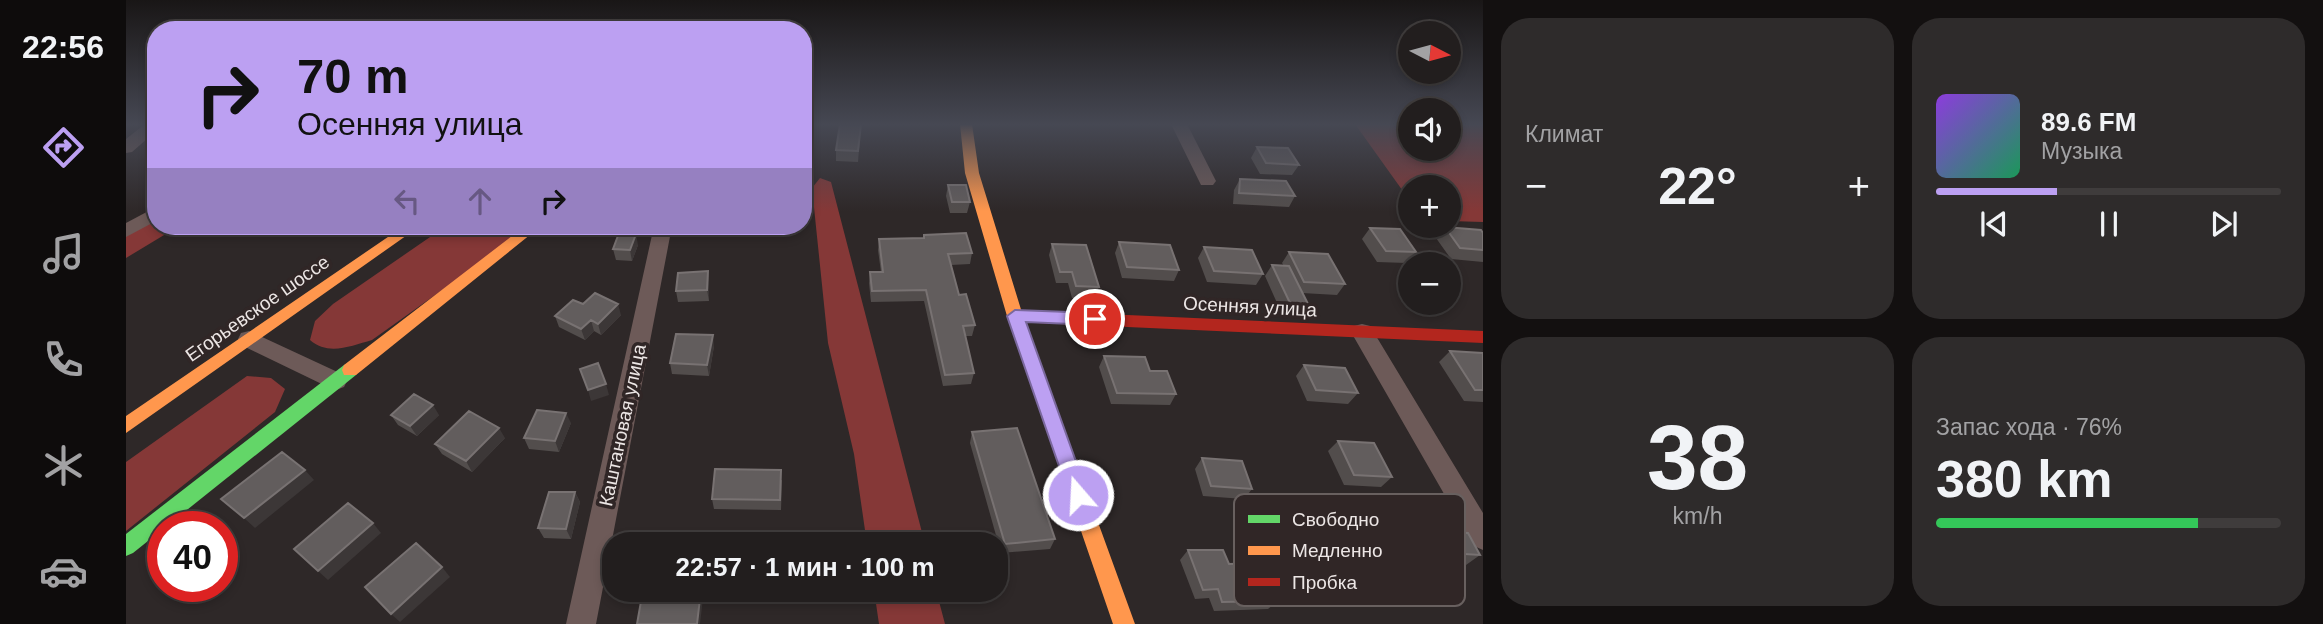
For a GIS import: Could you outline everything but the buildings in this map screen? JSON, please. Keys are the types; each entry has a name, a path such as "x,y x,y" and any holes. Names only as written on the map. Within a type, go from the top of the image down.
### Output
{"street":[{"path":"970,153 972,173 1015,316 1124,624"},
{"path":"1193,153 1207,181"},
{"path":"126,231 147,218"},
{"name":"Егорьевское шоссе","path":"126,426 400,235"},
{"path":"126,546 523,235"},
{"name":"Каштановая улица","path":"581,624 661,235"},
{"name":"Осенняя улица","path":"1015,316 1483,337"},
{"path":"1362,332 1458,494"},
{"path":"249,339 336,381"},
{"path":"1465,507 1483,537"}],"shaded area":[{"path":"1376,153 1398,153 1398,161 1461,161 1461,153 1483,153 1483,222 1461,221 1461,175 1398,175 1398,184"},
{"path":"820,178 831,182 922,532 865,532 854,454 828,343 812,188"},
{"path":"147,223 147,235 164,235 126,258 126,236"},
{"path":"433,235 519,235 372,340 332,349 324,348 310,340 315,321 333,304"},
{"path":"247,376 271,378 285,389 275,412 151,511 147,511 147,514 126,531 126,462"},
{"path":"876,602 939,602 945,624 879,624"}],"traffic: fast":[{"path":"126,546 350,370"}],"traffic: slow":[{"path":"970,153 972,173 1015,316 1124,624"},
{"path":"126,426 400,235"},
{"path":"350,370 522,235"}],"traffic: jam":[{"path":"1015,316 1483,337"}],"route":[{"path":"1078,495 1015,316 1095,319"}]}
